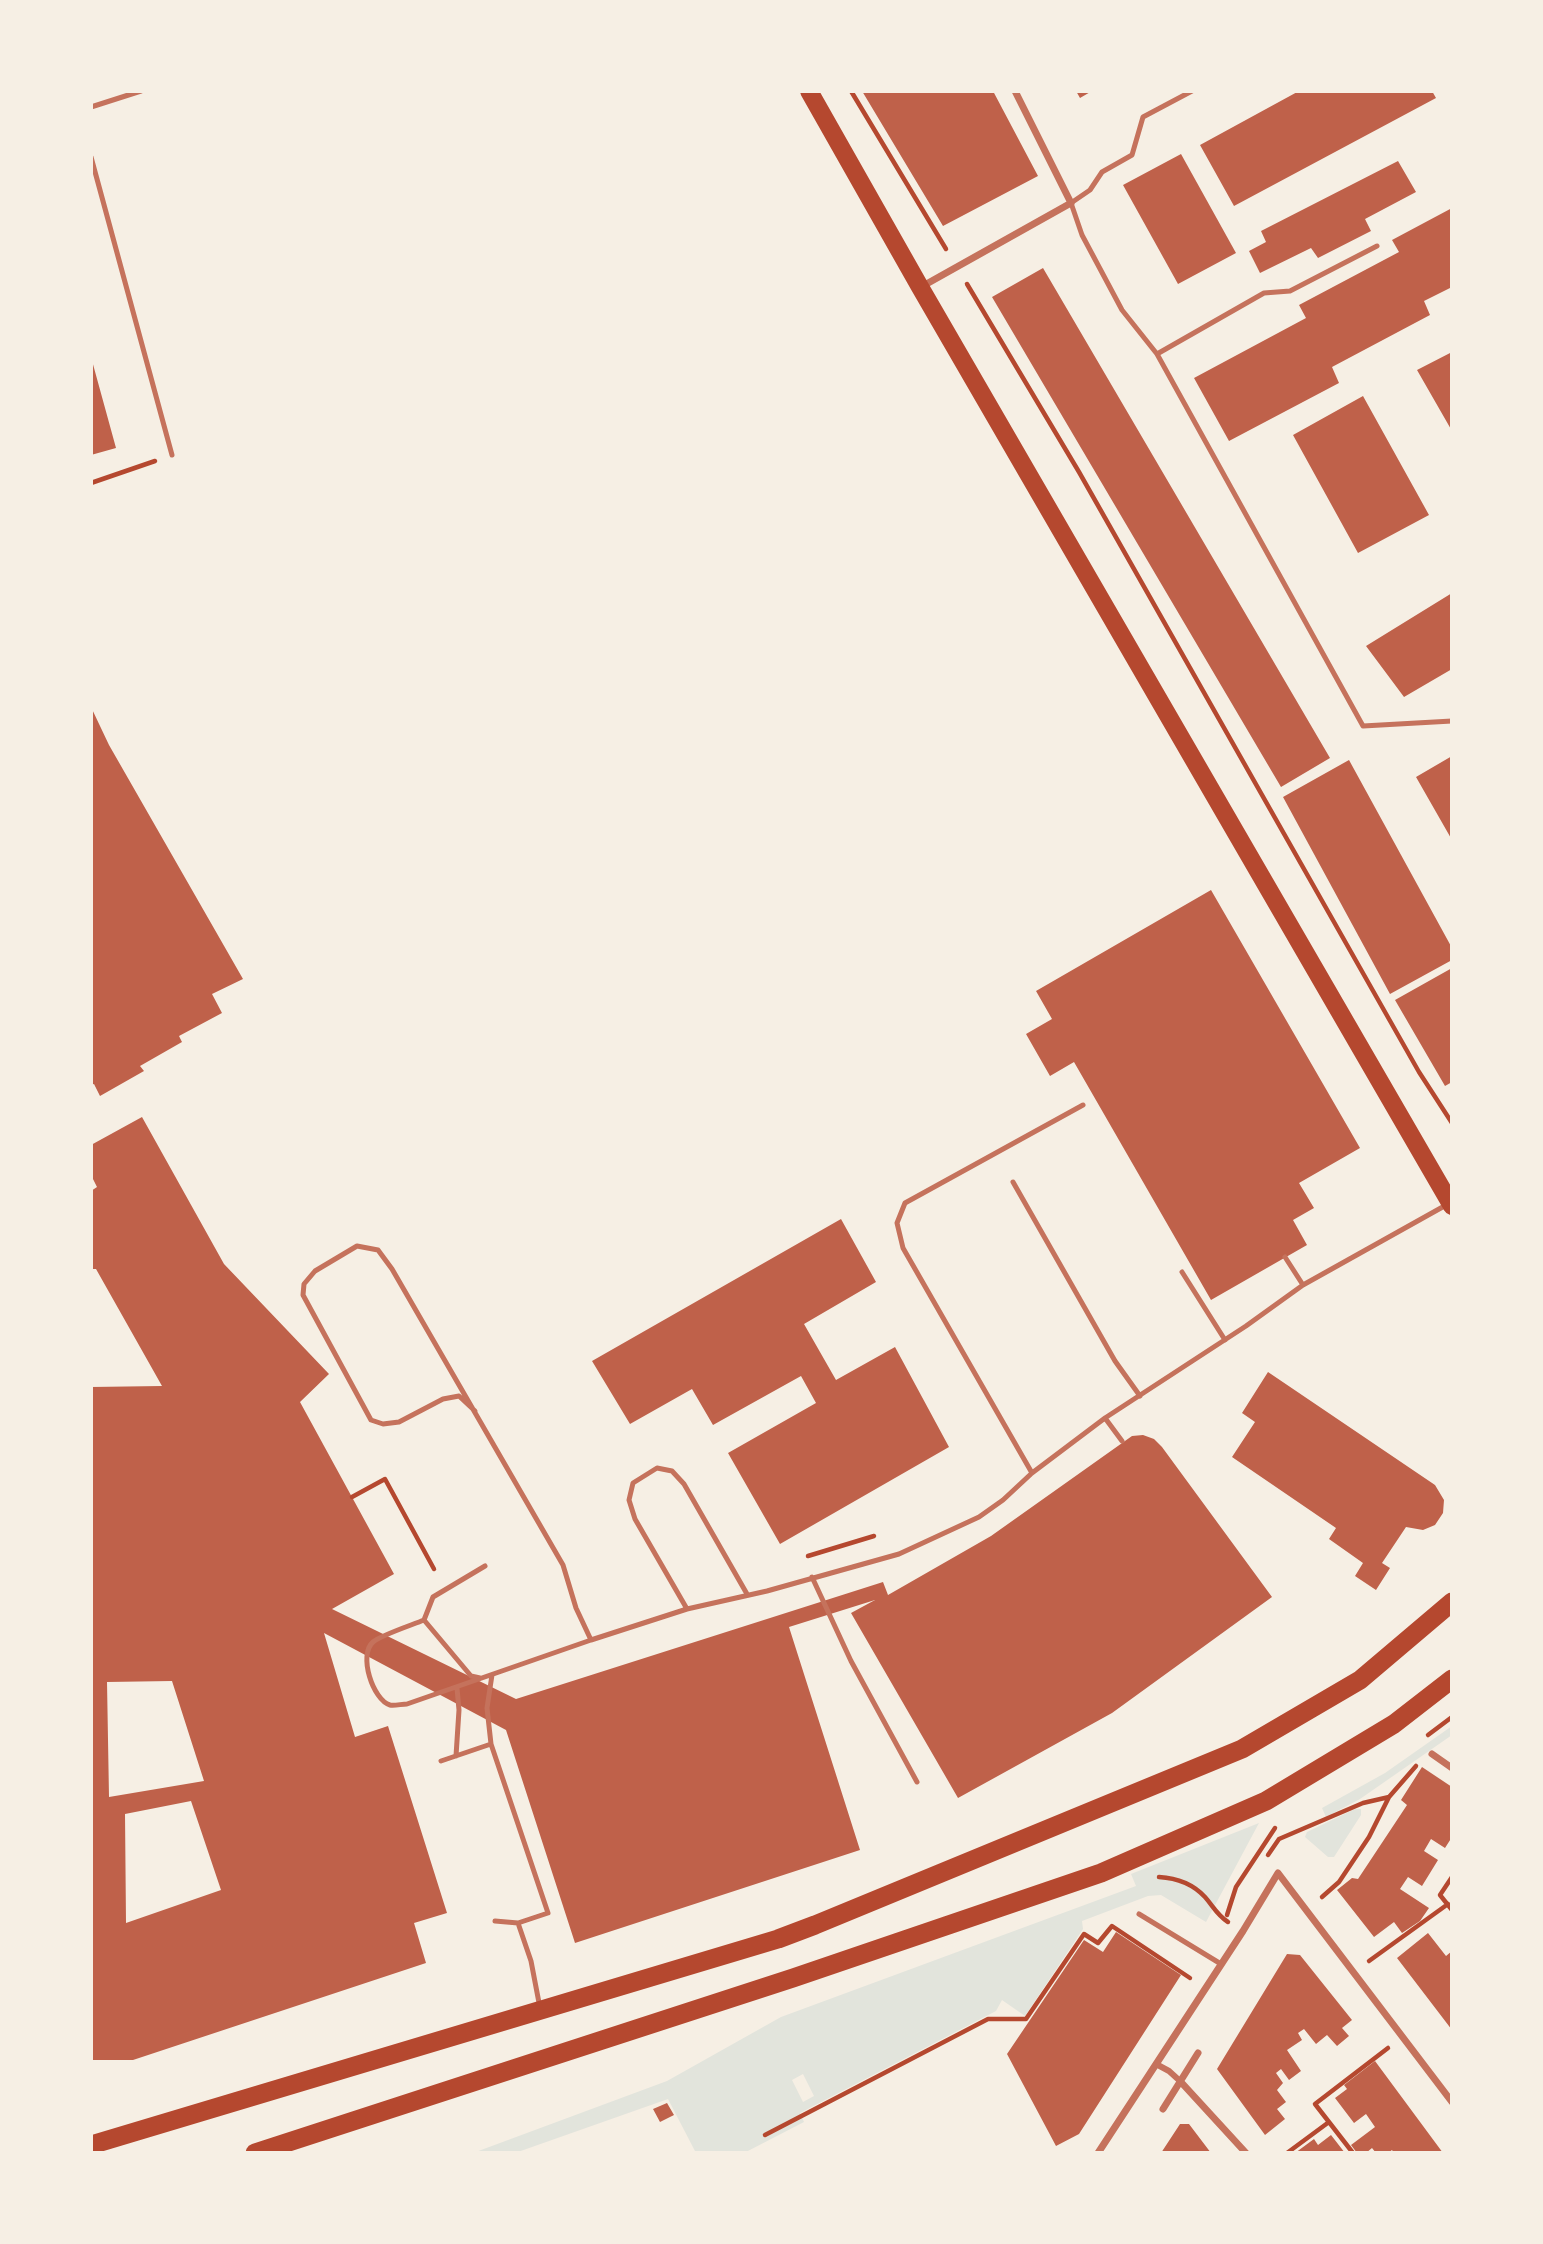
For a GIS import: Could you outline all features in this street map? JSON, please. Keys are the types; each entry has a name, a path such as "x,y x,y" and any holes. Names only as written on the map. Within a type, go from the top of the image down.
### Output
{"highway":[{"path":"91,2145 803,1930 1242,1749 1360,1680 1452,1602"},
{"path":"255,2153 780,1983 1101,1873 1266,1801 1395,1724 1452,1679"}],"main road":[{"path":"809,91 1452,1204"}],"street":[{"path":"920,287 1071,204 1015,91"},
{"path":"1432,1754 1452,1768"},
{"path":"1098,2153 1206,1989 1278,1873 1452,2102"},
{"path":"1163,2109 1198,2053"},
{"path":"1156,2064 1180,2081 1246,2153"}],"lane":[{"path":"91,107 141,91"},
{"path":"1192,91 1143,117 1132,155 1102,172 1090,190 1071,204 1082,235 1122,310 1157,354 1363,726 1452,721"},
{"path":"91,157 172,455"},
{"path":"1157,354 1264,293 1290,291 1377,246"},
{"path":"1032,1473 904,1248 897,1223 905,1203 1083,1105"},
{"path":"1013,1182 1115,1361 1140,1396"},
{"path":"485,1566 433,1597 424,1620 373,1642 367,1651 365,1662 378,1696 390,1705 407,1704 687,1609 767,1591 899,1554 949,1532 979,1517 1105,1418 1303,1285 1452,1204"},
{"path":"475,1411 458,1396 443,1399 399,1422 383,1424 371,1420 303,1295 304,1284 315,1271 357,1247 378,1250 392,1269 475,1411 562,1565 576,1608 591,1640"},
{"path":"1285,1257 1303,1285"},
{"path":"1182,1272 1224,1340"},
{"path":"1200,1301 1209,1295"},
{"path":"1105,1418 1122,1441"},
{"path":"687,1609 635,1519 629,1500 633,1483 657,1468 672,1471 684,1484 747,1594"},
{"path":"812,1577 850,1661 918,1782"},
{"path":"424,1620 471,1676 480,1678"},
{"path":"492,1675 487,1708 491,1744 548,1913 518,1923 495,1921"},
{"path":"456,1756 459,1710 457,1688"},
{"path":"441,1761 491,1744"},
{"path":"1139,1914 1222,1964"},
{"path":"518,1923 531,1961 541,2010"}],"path":[{"path":"851,91 1079,472 1419,1072 1452,1123"},
{"path":"91,483 172,455"},
{"path":"352,1497 385,1479 434,1569"},
{"path":"798,1559 874,1535"},
{"path":"1419,1742 1452,1717"},
{"path":"1305,1911 1339,1882 1369,1837 1389,1797 1422,1760 1432,1754"},
{"path":"1264,1862 1279,1839 1363,1803 1389,1797"},
{"path":"1222,1964 1225,1920 1236,1887 1273,1829 1282,1824"},
{"path":"1149,1877 1178,1878 1204,1895 1219,1916 1243,1931"},
{"path":"1452,1877 1440,1895 1452,1910"},
{"path":"1225,1920 1241,1897"},
{"path":"1352,1973 1448,1904"},
{"path":"765,2135 988,2019 1026,2019 1084,1934 1098,1943 1112,1926 1206,1989"},
{"path":"1353,2153 1315,2104 1402,2037"},
{"path":"1287,2153 1329,2122"}],"shaded area":[{"path":"1452,1726 1452,1735 1360,1799 1326,1817 1322,1808 1385,1773"},
{"path":"1355,1809 1361,1809 1361,1815 1334,1857 1328,1857 1305,1837 1307,1832"},
{"path":"1259,1823 1206,1922 1161,1895 1148,1896 1082,1921 1083,1929 1025,2016 1002,2000 996,2011 800,2113 804,2122 744,2153 696,2153 668,2099 515,2153 473,2153 667,2081 781,2017 1136,1886 1131,1874","holes":["803,2074 814,2096 803,2102 792,2080"]}],"building":[{"path":"862,91 993,91 1038,176 943,226"},
{"path":"1076,91 1092,91 1080,98"},
{"path":"1299,91 1432,91 1436,98 1234,206 1200,145"},
{"path":"1181,154 1236,253 1178,284 1123,185"},
{"path":"1398,161 1416,192 1365,219 1371,231 1318,258 1311,248 1260,273 1249,251 1266,242 1261,231"},
{"path":"1452,208 1452,287 1424,301 1430,315 1332,367 1339,383 1229,441 1194,378 1306,318 1299,305 1399,252 1392,240"},
{"path":"1043,268 1330,758 1281,787 992,297"},
{"path":"1452,352 1452,431 1417,370"},
{"path":"91,357 116,448 91,455"},
{"path":"1363,396 1429,515 1358,553 1293,435"},
{"path":"1452,593 1452,669 1404,697 1366,646"},
{"path":"91,707 109,745 243,979 212,994 222,1013 179,1036 182,1042 140,1066 144,1071 100,1096 94,1084 91,1085"},
{"path":"1452,756 1452,840 1416,777"},
{"path":"1349,760 1452,948 1452,960 1390,994 1283,797"},
{"path":"1211,890 1360,1148 1299,1183 1314,1208 1293,1220 1307,1245 1211,1300 1074,1062 1050,1076 1026,1034 1052,1019 1036,991"},
{"path":"1452,968 1452,1082 1445,1086 1395,1000"},
{"path":"142,1117 224,1264 329,1374 300,1402 394,1574 332,1609 516,1699 883,1582 888,1595 991,1536 1132,1436 1143,1435 1154,1439 1162,1447 1272,1597 1112,1713 958,1798 851,1613 875,1600 789,1627 860,1850 575,1943 506,1730 324,1633 355,1737 388,1726 447,1913 414,1923 426,1963 133,2060 91,2060 91,1387 162,1386 96,1269 91,1269 91,1191 97,1187 91,1175 91,1145","holes":["172,1681 204,1781 109,1797 107,1682","191,1801 221,1890 126,1923 125,1814"]},
{"path":"841,1219 876,1282 804,1324 836,1380 895,1347 949,1447 780,1544 728,1453 816,1403 801,1376 713,1425 692,1389 630,1424 592,1361"},
{"path":"1268,1372 1435,1485 1444,1500 1443,1513 1435,1525 1423,1530 1406,1527 1382,1563 1390,1568 1376,1590 1355,1576 1363,1563 1329,1539 1336,1528 1232,1457 1255,1422 1242,1413"},
{"path":"1422,1767 1452,1787 1452,1837 1445,1848 1431,1839 1424,1851 1438,1860 1422,1886 1408,1877 1400,1889 1429,1908 1420,1921 1402,1933 1394,1922 1374,1937 1337,1890 1352,1878 1358,1879 1407,1805 1401,1800"},
{"path":"1116,1932 1181,1975 1079,2134 1056,2146 1007,2054 1084,1940 1103,1952"},
{"path":"1428,1933 1446,1956 1452,1951 1452,2030 1397,1958"},
{"path":"1287,1954 1300,1955 1352,2020 1342,2028 1349,2036 1337,2046 1327,2035 1316,2044 1304,2029 1298,2033 1302,2040 1287,2050 1301,2071 1289,2080 1281,2069 1276,2073 1283,2083 1277,2090 1286,2102 1277,2109 1285,2119 1265,2135 1217,2069"},
{"path":"1375,2061 1443,2153 1394,2153 1392,2150 1388,2153 1376,2153 1372,2148 1366,2153 1357,2153 1351,2145 1375,2127 1366,2114 1354,2123 1335,2098 1347,2089 1344,2085"},
{"path":"667,2103 674,2115 660,2122 653,2109"},
{"path":"1180,2124 1189,2124 1211,2153 1161,2153"},
{"path":"1331,2135 1345,2153 1295,2153 1314,2139 1318,2145"}]}
